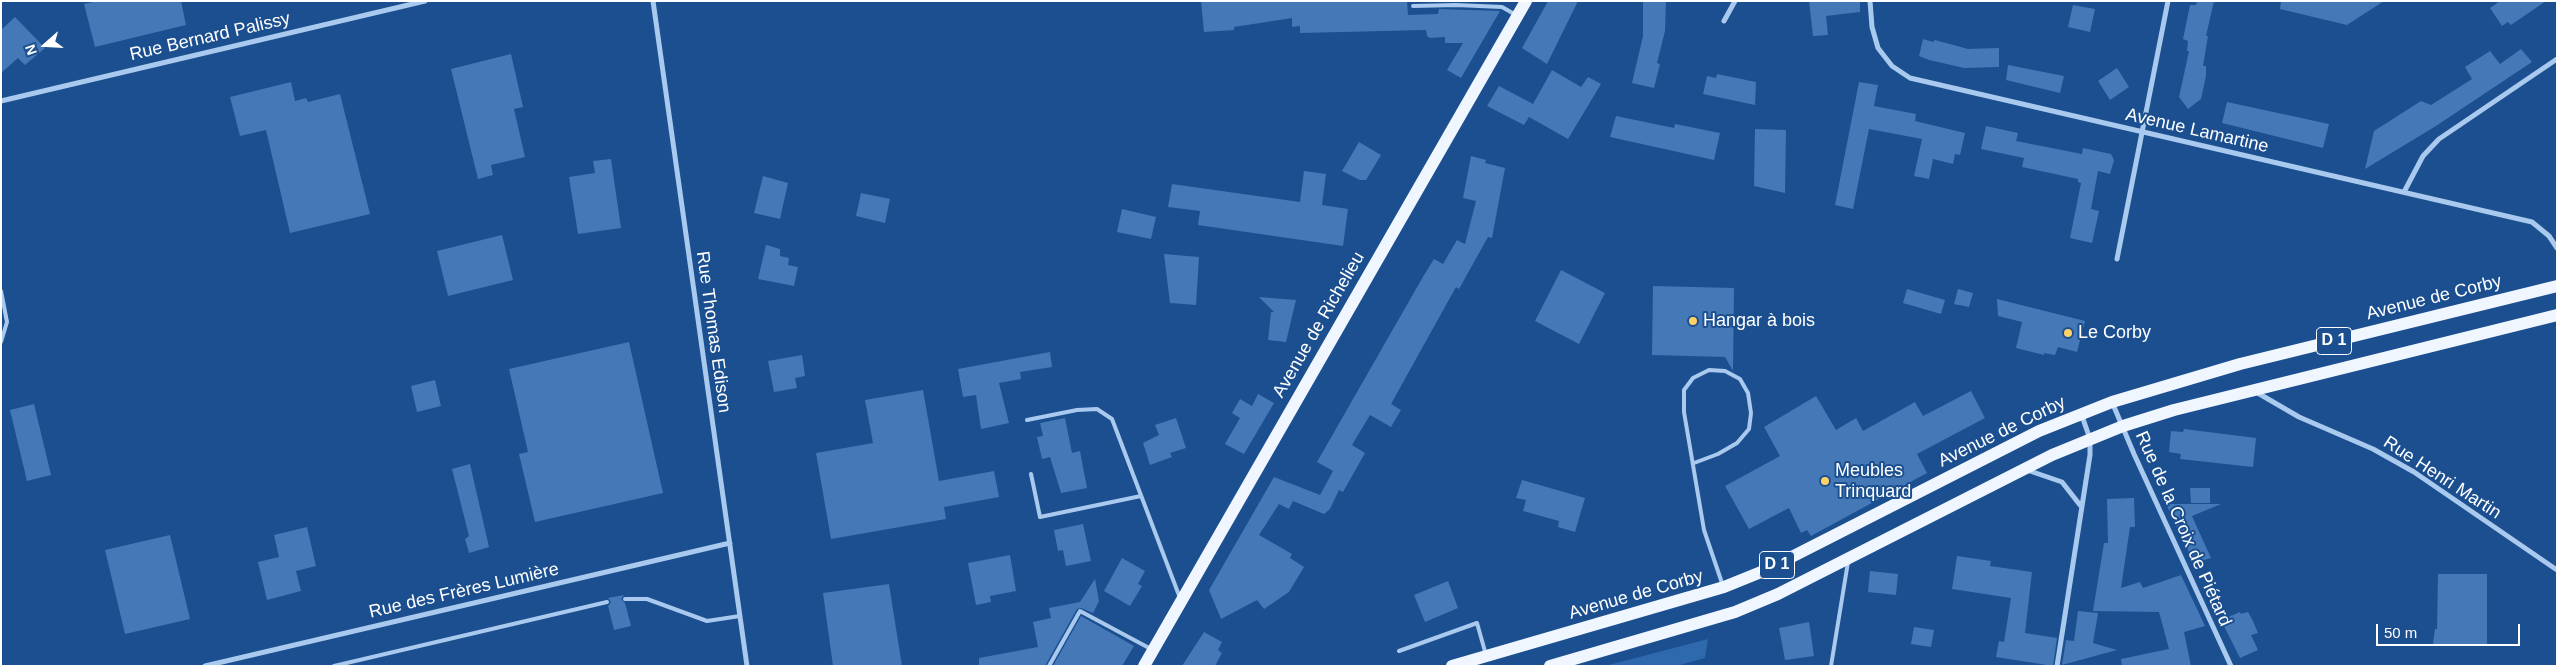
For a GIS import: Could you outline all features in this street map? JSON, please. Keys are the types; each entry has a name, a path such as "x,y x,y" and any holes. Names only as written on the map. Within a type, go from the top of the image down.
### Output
{"main road":[{"name":"Avenue de Richelieu","path":"1144,666 1526,1"},
{"name":"Avenue de Corby","path":"1452,666 1677,603 1724,587 1766,570 2005,448 2082,413 2112,402 2240,364 2557,286"},
{"name":"D 1","path":"1550,666 1735,612 1778,594 2024,470 2090,439 2123,426 2174,410 2557,315"}],"street":[{"name":"Rue Bernard Palissy","path":"1,101 425,1"},
{"path":"1724,21 1734,1"},
{"name":"Avenue Lamartine","path":"1870,1 1872,27 1878,48 1892,66 1910,78 2532,222 2549,236 2557,248"},
{"path":"2117,259 2168,1"},
{"name":"Rue Thomas Edison","path":"652,2 747,666"},
{"path":"2404,192 2422,156 2439,139 2557,59"},
{"name":"Rue Henri Martin","path":"2253,391 2299,417 2373,449 2414,472 2557,570"},
{"name":"Rue de la Croix de Piétard","path":"2112,402 2231,666"},
{"path":"2057,666 2080,505 2090,455 2090,439 2082,413"},
{"path":"2024,470 2062,482 2080,505"},
{"name":"Rue des Frères Lumière","path":"205,666 730,543"}],"lane":[{"path":"1413,6 1502,7 1518,16"},
{"path":"1,291 7,322 1,342"},
{"path":"1694,463 1718,454 1737,443 1750,429 1752,413 1748,393 1740,379 1724,371 1709,370 1693,378 1684,390 1684,412 1704,530 1724,587"},
{"path":"1027,420 1077,410 1097,409 1112,419 1181,601"},
{"path":"1030,474 1040,517 1141,496"},
{"path":"1832,666 1849,558"},
{"path":"624,599 647,599 707,621 740,616"},
{"path":"334,666 607,602"},
{"path":"1049,666 1080,610 1153,650"},
{"path":"1399,651 1477,624 1486,655"}],"shaded area":[{"path":"1708,639 1705,658 1676,666 1605,666"}],"building":[{"path":"98,1 181,1 186,25 95,47 84,4"},
{"path":"1201,1 1407,1 1408,15 1438,14 1439,9 1500,11 1461,78 1447,70 1463,43 1445,43 1445,37 1430,38 1427,36 1426,30 1300,33 1300,26 1292,27 1292,18 1234,27 1234,30 1204,32"},
{"path":"1548,1 1578,1 1547,64 1522,48"},
{"path":"1643,1 1666,1 1665,31 1657,63 1660,64 1654,88 1632,83 1643,36"},
{"path":"1809,1 1860,1 1860,12 1826,16 1828,35 1813,36"},
{"path":"2197,1 2214,1 2206,36 2208,36 2203,66 2206,66 2206,76 2201,99 2188,109 2179,97 2189,51 2187,51 2188,41 2183,39 2190,5 2196,5"},
{"path":"2281,1 2384,1 2347,25 2280,9"},
{"path":"2500,1 2546,1 2511,25 2508,22 2502,26 2490,8"},
{"path":"2073,5 2095,9 2090,32 2068,27"},
{"path":"15,17 45,48 25,65 18,58 1,73 1,30"},
{"path":"1923,39 1933,42 1935,40 1968,49 1999,48 1999,67 1964,68 1929,60 1919,56"},
{"path":"2521,49 2532,62 2436,126 2365,169 2374,131 2421,101 2431,105 2472,79 2465,67 2490,51 2500,64"},
{"path":"511,54 523,107 514,109 525,157 491,165 493,175 478,179 451,69"},
{"path":"2008,65 2064,76 2060,93 2006,80"},
{"path":"2117,68 2129,87 2110,100 2098,81"},
{"path":"1552,70 1581,87 1588,77 1601,84 1568,139 1529,117 1524,125 1487,106 1499,86 1533,104"},
{"path":"1717,74 1756,82 1755,105 1703,94 1707,76 1716,78"},
{"path":"291,82 295,101 306,98 308,102 340,94 370,214 290,233 266,130 240,136 230,97"},
{"path":"1859,82 1878,85 1874,106 1916,114 1915,121 1965,133 1960,155 1955,154 1953,164 1933,159 1929,179 1914,176 1922,139 1869,129 1853,209 1835,205"},
{"path":"2227,102 2329,124 2323,148 2222,123"},
{"path":"1616,116 1674,128 1675,124 1720,133 1714,160 1610,137"},
{"path":"1986,126 2018,133 2016,141 2082,154 2083,148 2111,154 2114,160 2110,174 2098,171 2091,209 2099,211 2092,243 2070,238 2081,183 2078,182 2078,179 2022,167 2024,158 1981,149"},
{"path":"1755,129 1786,130 1785,193 1754,186"},
{"path":"1359,142 1381,155 1366,180 1360,180 1342,171"},
{"path":"1471,156 1486,160 1485,163 1505,168 1492,238 1488,237 1459,289 1456,287 1391,404 1401,410 1391,427 1370,415 1352,445 1365,453 1343,492 1339,490 1330,509 1324,514 1293,501 1289,509 1279,504 1259,535 1292,554 1290,558 1304,567 1289,592 1264,609 1257,600 1221,619 1209,590 1274,477 1320,495 1333,471 1317,462 1424,275 1434,259 1443,264 1457,240 1465,244 1476,201 1463,198"},
{"path":"611,159 621,228 578,234 569,177 595,173 593,161"},
{"path":"1304,171 1326,174 1322,205 1348,209 1343,246 1198,225 1200,211 1168,207 1172,184 1300,202"},
{"path":"763,176 788,183 780,219 754,213"},
{"path":"861,193 890,199 885,223 856,216"},
{"path":"1122,209 1156,217 1151,239 1117,232"},
{"path":"502,235 513,280 448,296 437,251"},
{"path":"766,245 780,249 780,256 789,258 788,265 798,267 794,286 758,279"},
{"path":"1164,254 1199,257 1196,305 1170,303"},
{"path":"1561,270 1605,293 1579,344 1535,321"},
{"name":"Hangar à bois","path":"1653,286 1734,288 1733,371 1725,357 1652,355"},
{"path":"1907,289 1945,300 1941,314 1903,303"},
{"path":"1958,289 1973,293 1969,307 1954,304"},
{"path":"1259,297 1296,300 1286,342 1268,340 1271,312 1274,312"},
{"path":"1997,299 2085,321 2077,352 2058,347 2055,355 2044,353 2044,355 2016,348 2022,322 1998,316"},
{"path":"629,342 663,493 535,522 519,454 528,452 509,369"},
{"path":"1050,352 1052,367 1020,372 1021,379 999,383 1009,423 981,429 976,395 963,397 958,369"},
{"path":"802,355 805,376 795,378 797,388 774,392 768,361"},
{"path":"435,380 441,406 417,412 411,386"},
{"path":"923,390 939,481 994,471 999,497 944,507 946,519 831,539 816,453 873,443 865,400"},
{"path":"1971,391 1985,418 1917,454 1927,473 1811,536 1807,530 1801,533 1789,508 1749,529 1725,486 1780,456 1764,427 1816,396 1836,430 1856,418 1863,431 1915,402 1923,416"},
{"path":"1258,394 1274,403 1244,454 1225,444 1240,418 1232,413 1240,399 1252,406"},
{"path":"34,404 51,475 27,481 10,410"},
{"path":"1065,418 1072,453 1080,451 1087,488 1061,493 1050,457 1042,459 1037,437 1043,436 1040,423"},
{"path":"1176,418 1186,448 1170,453 1172,457 1150,465 1143,443 1159,435 1155,425"},
{"path":"2184,429 2256,438 2253,467 2180,459 2181,454 2169,452 2171,431 2183,432"},
{"path":"470,464 489,547 469,553 465,539 469,536 452,469"},
{"path":"1522,480 1585,498 1575,532 1558,527 1559,521 1523,511 1526,500 1516,498"},
{"path":"2190,488 2210,488 2210,503 2191,503"},
{"path":"2134,498 2135,527 2130,527 2121,588 2140,582 2143,588 2181,575 2205,626 2184,632 2191,666 2122,666 2121,659 2169,649 2159,612 2093,611 2104,543 2108,543 2107,499"},
{"path":"2166,504 2221,504 2192,516 2211,558 2194,563"},
{"path":"1083,524 1091,561 1066,566 1063,550 1058,551 1054,530"},
{"path":"307,527 316,566 296,571 301,591 267,600 258,562 279,557 274,535"},
{"path":"170,535 190,619 125,634 105,550"},
{"path":"1010,555 1016,591 990,596 991,602 976,605 968,563"},
{"path":"1957,556 1991,561 1990,566 2032,572 2025,633 2057,638 2053,666 1996,657 1999,641 2004,642 2011,598 1952,589"},
{"path":"1122,558 1145,571 1138,584 1142,586 1130,606 1104,591"},
{"path":"1870,571 1898,574 1896,595 1868,592"},
{"path":"2438,574 2487,574 2487,644 2433,644 2435,629 2437,629"},
{"path":"1095,579 1099,601 1093,613 1081,608 1077,609 1045,666 979,666 979,658 1038,647 1033,622 1051,618 1049,608 1080,602"},
{"path":"1448,581 1458,608 1425,622 1414,595"},
{"path":"889,584 902,666 833,666 823,593"},
{"path":"624,595 621,599 625,603 631,626 614,630 608,606 611,602 608,598"},
{"path":"2078,611 2098,613 2093,643 2117,650 2062,665 2066,640 2074,641"},
{"path":"2240,612 2241,614 2248,612 2253,621 2258,633 2251,635 2258,650 2240,658 2221,620"},
{"path":"1081,616 1134,646 1122,666 1053,666"},
{"path":"1809,622 1814,656 1785,660 1779,628"},
{"path":"1914,627 1934,630 1931,647 1911,644"},
{"path":"1204,632 1222,642 1218,650 1222,653 1215,666 1182,666"}],"place":[{"name":"Hangar à bois","path":"1693,321"},
{"name":"Le Corby","path":"2068,333"},
{"name":"Meubles Trinquard","path":"1825,481"}]}
